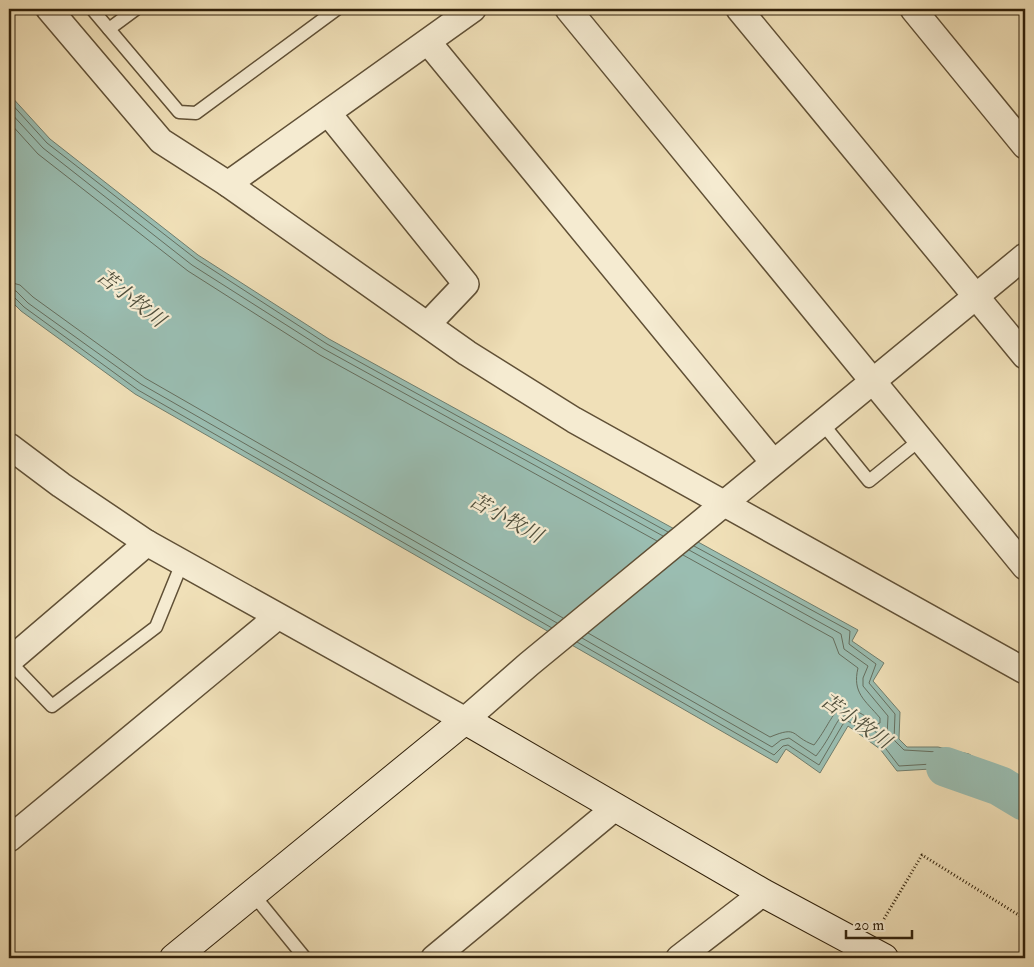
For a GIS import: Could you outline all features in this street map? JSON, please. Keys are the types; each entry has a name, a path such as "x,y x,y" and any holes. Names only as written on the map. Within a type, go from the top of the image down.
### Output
{"street":[{"path":"49,9 160,141 228,184 467,353 574,420 1025,671"},
{"path":"228,184 474,9"},
{"path":"568,9 874,380 1025,567"},
{"path":"739,9 1025,356"},
{"path":"913,9 1025,146"},
{"path":"428,42 773,462"},
{"path":"328,113 466,284 428,324"},
{"path":"174,958 465,720 528,664 1025,256"},
{"path":"9,446 60,485 147,543 465,720 763,892 884,958"},
{"path":"9,661 147,543"},
{"path":"9,839 277,616"},
{"path":"434,958 616,808"},
{"path":"695,953 763,892"}],"lane":[{"path":"92,9 179,112 196,113 337,9"},
{"path":"109,29 136,9"},
{"path":"822,423 869,481 922,439"},
{"path":"9,661 52,706 156,627 182,563"},
{"path":"252,893 305,958"}],"path":[{"path":"884,918 922,855 1025,919"}],"water":[{"path":"9,94 50,139 198,255 329,339 858,630 852,641 884,663 873,681 900,712 899,739 907,747 938,747 969,754 1009,779 994,788 931,769 897,771 880,749 848,726 820,773 786,749 777,763 135,394 21,311 9,299"}],"waterway":[{"name":"苫小牧川","path":"946,767 1000,786 1025,801"}]}
